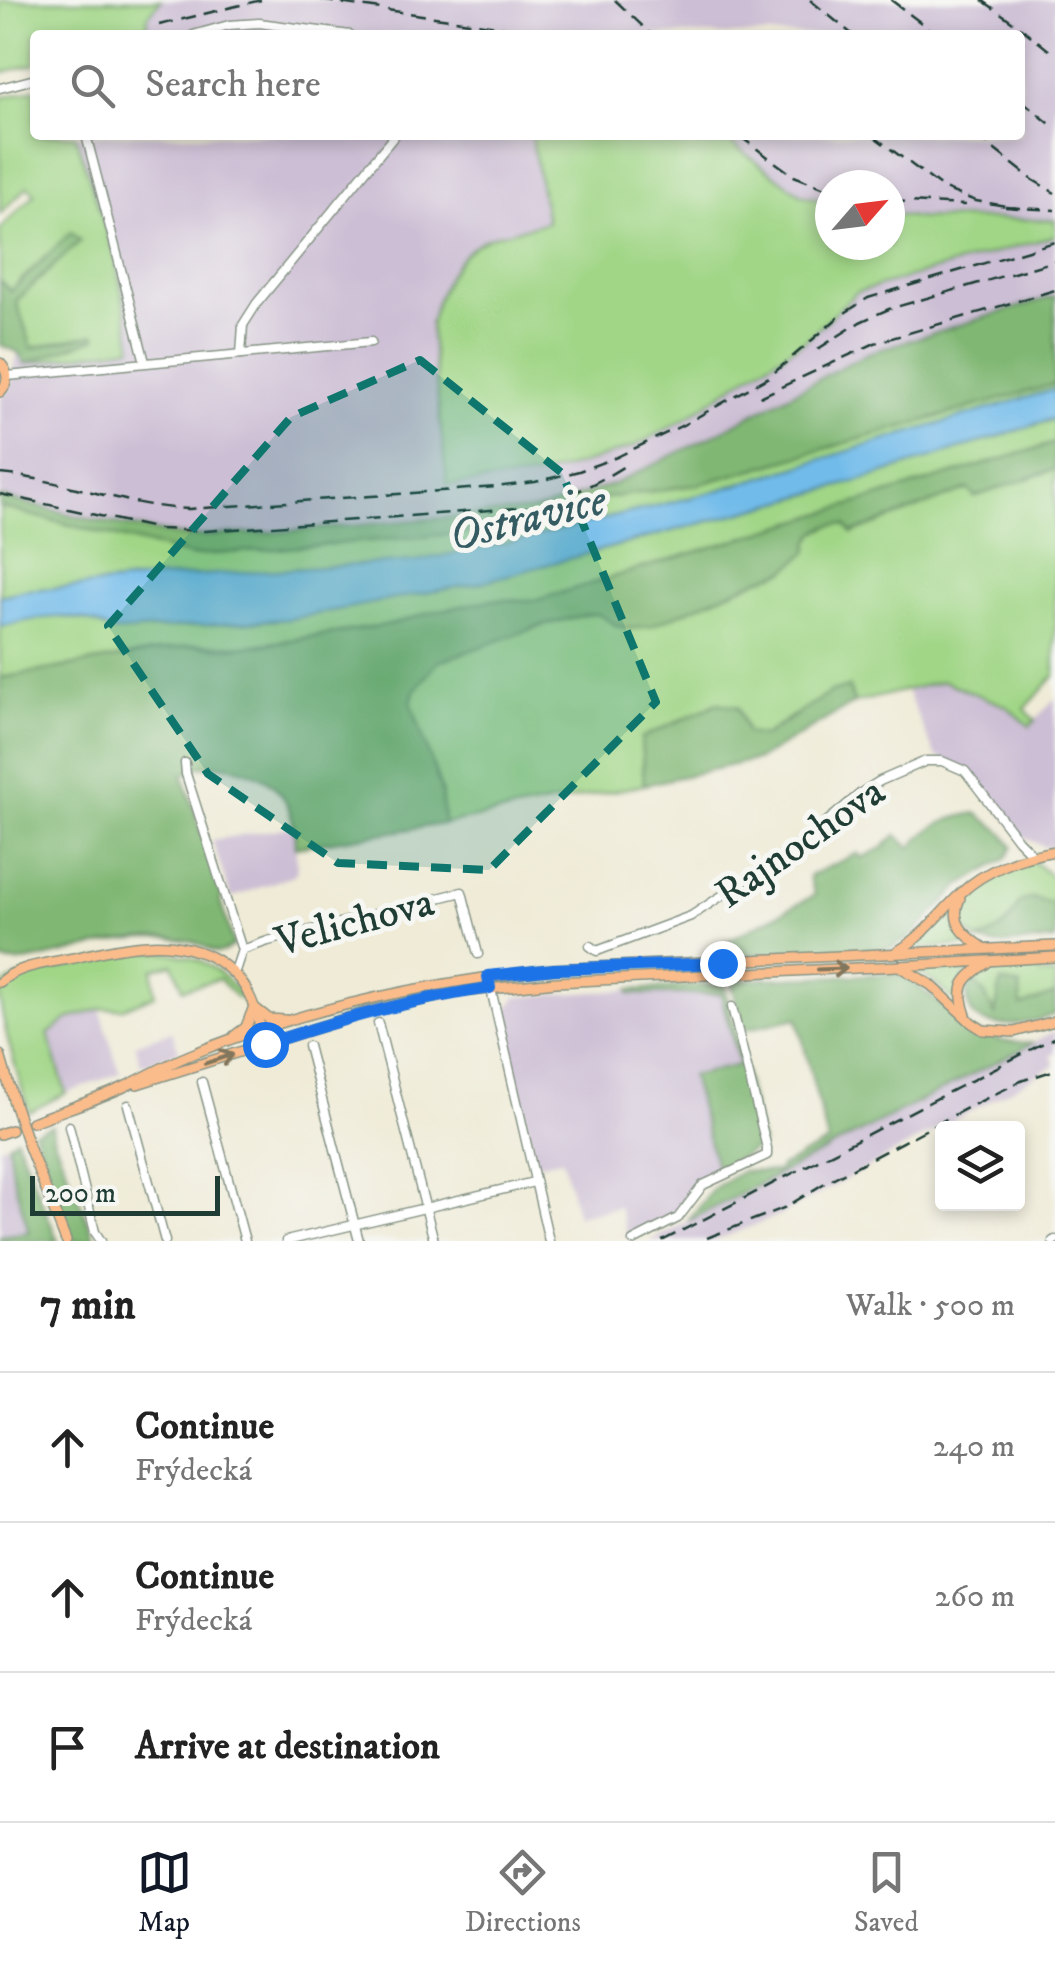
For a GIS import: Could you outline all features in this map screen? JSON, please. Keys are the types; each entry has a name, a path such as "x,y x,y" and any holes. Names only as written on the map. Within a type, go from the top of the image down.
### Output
{"main road":[{"path":"0,363 7,376 0,392"},
{"path":"893,954 921,935 965,889 1033,855 1055,851"},
{"path":"965,889 956,904 956,920 988,956"},
{"path":"0,982 23,969 116,948 178,945 199,952 234,974 247,990 265,1044"},
{"path":"125,1087 367,1012 490,988 900,966 1055,946"},
{"path":"32,1122 125,1087 196,1052 261,1030 398,993 488,976 554,969 893,954 1055,956"},
{"path":"966,1018 962,986 988,956"},
{"path":"900,966 937,990 980,1029 999,1033 1055,1021"},
{"path":"2,967 23,969"},
{"path":"253,1006 269,1020 304,1018"},
{"path":"224,1043 246,1027 253,1006"},
{"path":"0,1055 29,1147 66,1241"}],"street":[{"path":"213,30 260,23 312,30"},
{"path":"0,88 30,80"},
{"path":"87,140 145,362"},
{"path":"241,354 243,326 257,302 391,140"},
{"path":"7,376 371,342"},
{"name":"Rajnochova","path":"590,946 597,951 691,916 799,845 880,781 930,760 950,763 965,771 1033,855"},
{"path":"185,764 242,950 234,974"},
{"name":"Velichova","path":"242,950 268,940 462,892 478,954"},
{"path":"488,976 549,1241"},
{"path":"633,1241 678,1218 703,1186 766,1155 732,1007"},
{"path":"378,1023 434,1241"},
{"path":"308,1046 359,1241"},
{"path":"202,1082 246,1241"},
{"path":"128,1105 165,1241"},
{"path":"69,1126 94,1232 100,1241"},
{"path":"291,1240 534,1182"}],"highlighted area":[{"path":"420,360 562,473 656,702 489,870 338,863 208,774 108,626 291,417"}],"shaded area":[{"path":"161,0 1055,0 1055,220 905,216 905,170 815,170 815,199 802,195 727,140 1025,140 1025,30 147,30 148,16"},
{"path":"77,140 532,140 535,155 686,419 804,341 857,292 1055,236 1055,296 868,353 614,484 538,510 188,537 88,519 0,497 0,398 10,388 18,352 76,355 132,347 115,257"},
{"path":"943,681 1006,706 1030,726 1055,698 1055,847 1044,847 1020,835 971,777 935,755 906,690"},
{"path":"295,826 294,875 231,898 212,840"},
{"path":"629,990 630,994 722,994 739,1065 691,1076 717,1170 696,1183 679,1213 628,1239 619,1207 577,1216 562,1159 536,1164 503,1016 516,997"},
{"path":"100,1009 120,1073 66,1093 48,1035 68,1019"},
{"path":"172,1031 179,1051 141,1065 135,1044"},
{"path":"1055,1031 1055,1053 1051,1055 1055,1065 953,1121 935,1121 935,1131 781,1215 714,1241 650,1241"},
{"path":"8,1144 29,1233 0,1236 0,1146"}],"green space":[{"path":"0,0 161,0 148,16 147,30 30,30 30,65 0,73"},
{"path":"30,90 30,140 77,140 115,257 133,347 25,364 96,337 32,348 16,301 79,242 71,233 10,291 0,281 0,229 35,194 28,186 0,214 0,98"},
{"path":"532,140 727,140 802,195 815,199 815,260 905,260 905,216 1055,220 1055,236 857,292 804,341 685,419 635,446 534,477 447,485 430,323 451,271 469,250 493,236 547,222"},
{"path":"71,232 80,241 16,301 32,348 95,334 96,338 25,364 18,352 0,345 0,281 11,291"},
{"path":"1055,296 1055,384 700,484 606,498 477,532 192,556 0,507 0,497 88,519 188,537 538,510 614,484 868,353"},
{"path":"1055,384 1055,389 709,493 511,542 416,561 156,578 0,596 0,507 192,556 477,532 606,498 700,484"},
{"path":"1055,419 1055,443 537,600 490,600 392,624 248,646 198,644 0,678 0,627 46,615 95,621 112,632 289,619 478,583 829,489"},
{"path":"1055,443 1055,469 974,497 968,489 852,533 846,525 826,527 812,538 809,551 785,571 651,626 630,629 598,614 584,615 438,662 414,691 411,702 441,790 444,824 295,847 287,805 265,780 246,770 225,766 202,766 183,775 222,896 220,901 234,945 227,950 213,951 192,941 147,938 30,961 0,960 0,678 195,645 265,645 392,624 490,600 537,600"},
{"path":"1055,469 1055,675 1025,709 1035,720 1030,726 1006,706 943,681 854,703 849,687 792,716 764,736 747,734 718,703 641,738 644,785 444,824 441,790 411,702 421,681 437,663 585,615 599,615 617,626 785,571 812,535 836,523 846,525 853,533 969,488"},
{"path":"849,687 854,703 759,759 644,785 641,738 718,703 738,707 747,733 764,736 831,692"},
{"path":"976,813 1001,831 1013,847 1005,859 961,885 911,937 891,948 735,955 724,951 723,943 815,895 809,876 858,853 861,858 883,848 896,835 911,848 940,824"},
{"path":"1032,860 1055,880 1055,904 1032,898 1000,931 978,941 959,917 963,896"},
{"path":"1032,898 1055,904 1055,940 995,945 978,941 1004,927 1019,902"},
{"path":"953,905 957,928 973,945 910,949 931,930"},
{"path":"139,950 198,960 221,974 244,998 237,998 219,979 183,989 173,964 153,969 155,995 124,1008 100,1009 68,1019 48,1034 66,1093 29,1112 3,1020 2,988 16,978"},
{"path":"1038,965 1039,974 1055,975 1055,994 1021,1007 1001,982 995,1016 973,981 992,967"},
{"path":"970,969 960,986 959,1006 934,982 914,971"},
{"path":"891,974 906,978 973,1031 1002,1041 1033,1043 688,1221 713,1189 742,1171 780,1172 779,1168 828,1142 797,1018 743,1030 734,980"},
{"path":"973,981 995,1015 1001,982 1020,986 1021,1006 1055,994 1055,1014 1006,1025 981,1021 968,1004"},
{"path":"724,984 762,1145 717,1170 691,1076 739,1065 721,994 630,994 629,990"},
{"path":"52,1125 53,1137 96,1241 73,1241 34,1131"},
{"path":"16,1138 58,1241 0,1241 0,1236 29,1232 12,1173 8,1144"}],"water":[{"path":"1055,389 1055,418 866,479 478,583 289,619 112,632 84,620 57,617 0,627 0,596 26,590 416,561 709,493"}],"railway":[{"path":"159,25 261,0"},
{"path":"319,0 524,30"},
{"path":"615,0 647,30"},
{"path":"810,0 847,30"},
{"path":"891,0 930,30"},
{"path":"982,0 1024,30"},
{"path":"1025,31 1055,55"},
{"path":"1025,103 1055,128"},
{"path":"745,140 794,176 815,184"},
{"path":"879,140 944,189 976,201 1017,208"},
{"path":"982,140 1055,193"},
{"path":"905,202 965,205"},
{"path":"1005,207 1055,210"},
{"path":"0,474 189,509 535,482 617,457 683,425 769,377 840,316 868,298 1055,242"},
{"path":"818,349 889,309 1055,261"},
{"path":"760,397 875,343 1055,290"},
{"path":"0,494 159,529 206,531 531,507 580,490 626,465"},
{"path":"662,1241 1055,1037"},
{"path":"707,1238 786,1207 967,1108 1021,1081 1055,1070"}],"route":[{"path":"265,1044 367,1012 490,988 488,976 554,969 722,963"}],"water label":[{"name":"Ostravice","path":"527,516"}]}
